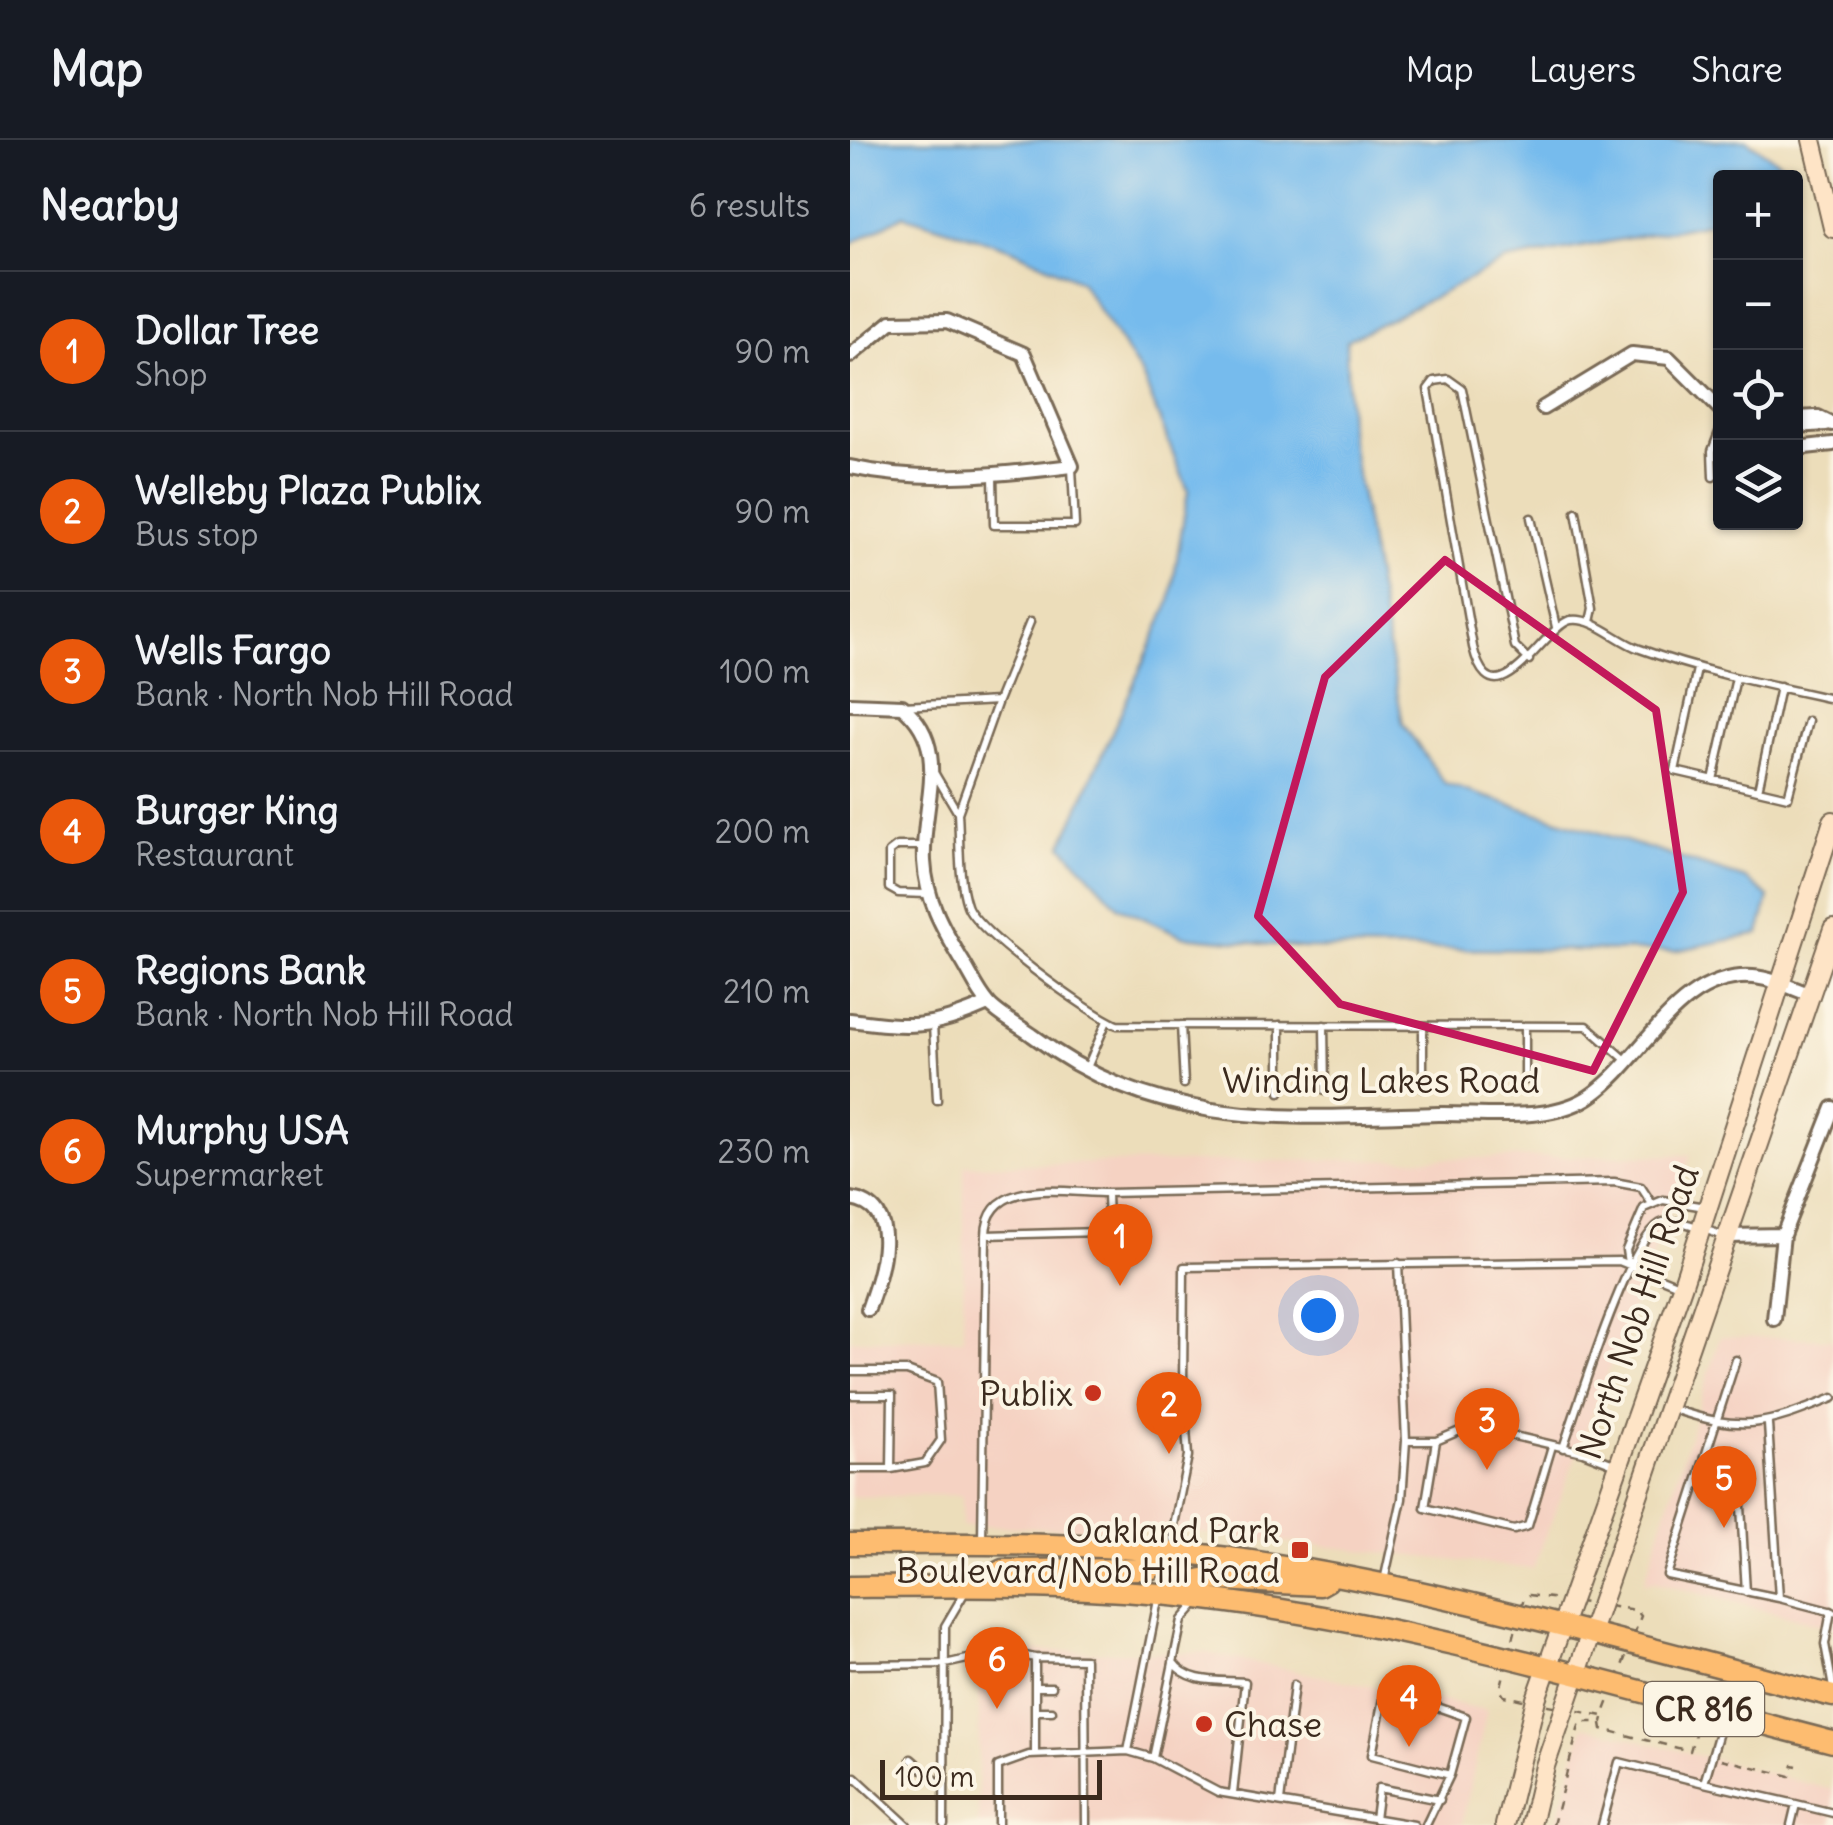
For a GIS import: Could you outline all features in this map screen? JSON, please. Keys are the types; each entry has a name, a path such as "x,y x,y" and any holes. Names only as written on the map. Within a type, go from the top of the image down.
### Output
{"main road":[{"path":"1812,140 1833,228"},
{"name":"North Nob Hill Road","path":"1505,1825 1518,1765 1548,1668 1702,1230 1833,821"},
{"name":"North Nob Hill Road","path":"1531,1825 1576,1675 1833,930"},
{"name":"CR 816","path":"850,1544 982,1543 1175,1552 1338,1576 1590,1634 1833,1696"},
{"path":"971,1586 1003,1570 1150,1569 1175,1552"},
{"path":"1160,1594 1202,1580 1320,1585 1338,1576"},
{"name":"CR 816","path":"850,1587 971,1586 1206,1599 1345,1621 1548,1668 1833,1742"}],"street":[{"path":"850,356 891,322 948,321 1024,354 1072,466 993,476 885,474 850,467"},
{"path":"1543,408 1632,354 1669,358 1713,400"},
{"path":"1803,418 1818,418 1832,424"},
{"path":"1803,426 1832,424"},
{"path":"1803,447 1833,444"},
{"path":"850,704 902,706"},
{"name":"Winding Lakes Road","path":"902,706 930,739 933,771 924,846 932,910 988,1004 1086,1071 1120,1088 1182,1108 1241,1115 1553,1112 1593,1095 1672,1012 1708,986 1753,977 1811,994"},
{"path":"850,1020 900,1026 933,1024 988,1004"},
{"path":"1774,1319 1783,1236 1833,1108"},
{"path":"850,1199 864,1202 883,1225 882,1269 868,1309"},
{"path":"1727,1236 1783,1236"}],"lane":[{"path":"1529,660 1515,646 1462,390 1448,379 1434,381 1428,389 1477,663 1486,672 1504,677 1529,660 1556,626 1569,620 1590,622 1614,641 1697,669 1833,699"},
{"path":"1713,447 1713,476"},
{"path":"993,476 994,525 1076,525 1072,466"},
{"path":"1576,512 1593,608 1590,622"},
{"path":"1531,518 1556,626"},
{"path":"1030,622 958,813 967,908 1001,942 1107,1021 1181,1025 1587,1026 1626,1060"},
{"path":"1697,669 1675,771 1788,797 1808,721"},
{"path":"1713,780 1736,678"},
{"path":"1758,790 1780,688"},
{"path":"902,706 998,701"},
{"path":"933,771 958,813"},
{"path":"924,846 898,846 888,852 888,888 898,893 929,894"},
{"path":"1086,1071 1107,1021"},
{"path":"933,1024 936,1100"},
{"path":"1181,1025 1184,1084"},
{"path":"1280,1025 1280,1092"},
{"path":"1324,1025 1325,1091"},
{"path":"1423,1026 1423,1088"},
{"path":"1525,1026 1525,1080"},
{"path":"982,1543 986,1235 991,1206 1003,1198 1107,1192 1614,1182 1641,1187 1652,1204"},
{"path":"986,1235 1100,1232 1108,1224 1107,1192"},
{"path":"1628,1264 1626,1250 1638,1216 1652,1204 1663,1200 1708,1208"},
{"path":"1562,1448 1628,1264 1650,1231 1662,1222 1727,1236"},
{"path":"1383,1584 1402,1499 1406,1441 1398,1263"},
{"path":"1175,1552 1173,1530 1188,1456 1183,1386 1184,1266 1628,1264 1682,1287"},
{"path":"1736,1360 1667,1576 1832,1612 1825,1644 1833,1688"},
{"path":"850,1371 906,1371 937,1382 942,1440 925,1463 891,1469 850,1469"},
{"path":"850,1396 892,1395 891,1469"},
{"path":"1668,1408 1718,1425 1768,1424 1833,1398"},
{"path":"1768,1424 1779,1598"},
{"path":"1406,1441 1436,1441 1470,1426 1620,1466"},
{"path":"1436,1441 1425,1508 1514,1530 1528,1526 1552,1446"},
{"path":"1701,1474 1740,1489 1746,1592"},
{"path":"944,1825 945,1626 953,1606 971,1586"},
{"path":"1128,1751 1160,1594"},
{"path":"1153,1758 1182,1620 1190,1608 1206,1599"},
{"path":"851,1665 945,1664 1002,1651 1035,1658 1086,1659 1082,1686 1086,1825"},
{"path":"1035,1658 1036,1754"},
{"path":"1172,1662 1180,1674 1192,1678 1245,1682 1233,1794"},
{"path":"1280,1802 1294,1685"},
{"path":"1035,1687 1052,1686"},
{"path":"1426,1825 1450,1775 1466,1717 1423,1702 1382,1698 1372,1755 1450,1775"},
{"path":"1035,1711 1052,1711"},
{"path":"1704,1782 1724,1714"},
{"path":"998,1825 998,1766 1036,1754 1128,1751 1153,1758 1218,1792 1414,1825"},
{"path":"911,1758 944,1788"},
{"path":"1602,1825 1620,1762 1833,1813"},
{"path":"850,1782 856,1777 906,1825"},
{"path":"1375,1819 1380,1788 1440,1800"},
{"path":"1791,1825 1796,1804"},
{"path":"1332,1825 1334,1811"}],"path":[{"path":"1604,1716 1602,1729 1790,1776 1793,1764 1797,1766"},
{"path":"1553,1825 1580,1722 1602,1722"},
{"path":"1690,1751 1698,1722"}],"highlighted area":[{"path":"1445,560 1656,710 1683,892 1593,1071 1340,1004 1258,916 1325,677"}],"shaded area":[{"path":"1691,1155 1533,1569 1173,1530 962,1526 962,1495 850,1497 850,1340 963,1339 964,1165"},
{"path":"1720,1337 1833,1339 1833,1628 1652,1581 1644,1583"},
{"path":"979,1650 1207,1653 1487,1710 1462,1825 978,1825"},
{"path":"1583,1726 1833,1790 1833,1825 1556,1825"}],"water":[{"path":"850,140 1746,140 1786,167 1787,170 1713,170 1713,222 1506,261 1346,341 1349,430 1403,724 1445,784 1746,879 1769,897 1759,934 1674,951 1304,948 1183,936 1119,907 1062,845 1170,602 1188,491 1142,375 1080,281 1012,249 904,215 850,244"}],"place":[{"name":"Dollar Tree","path":"1120,1286"},
{"name":"Publix","path":"1093,1393"},
{"name":"Welleby Plaza Publix","path":"1169,1454"},
{"name":"Wells Fargo","path":"1487,1470"},
{"name":"Regions Bank","path":"1724,1528"},
{"name":"Oakland Park Boulevard/Nob Hill Road","path":"1300,1550"},
{"name":"Murphy USA","path":"997,1709"},
{"name":"Chase","path":"1204,1724"},
{"name":"Burger King","path":"1409,1747"}]}
